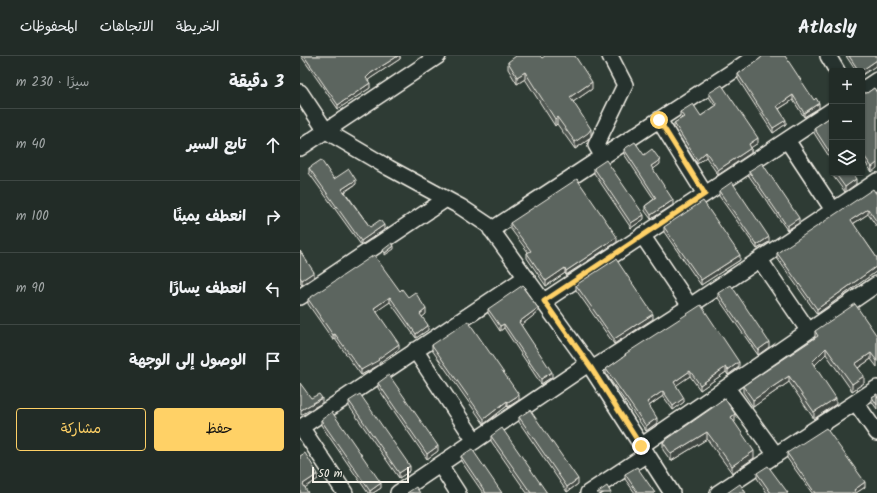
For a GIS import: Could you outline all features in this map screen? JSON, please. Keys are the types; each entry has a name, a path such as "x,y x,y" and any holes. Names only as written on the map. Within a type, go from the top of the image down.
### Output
{"street":[{"path":"300,148 438,56"},
{"path":"603,157 596,145 626,85 610,56"},
{"path":"491,230 756,56"},
{"path":"828,56 835,68"},
{"path":"865,88 877,80"},
{"path":"300,92 326,131 461,207 488,225 590,367 672,493"},
{"path":"544,301 829,112"},
{"path":"659,120 705,194"},
{"path":"787,140 834,210"},
{"path":"398,493 475,441 590,367 690,306 877,181"},
{"path":"300,297 446,199"},
{"path":"642,235 690,306"},
{"path":"760,260 808,330"},
{"path":"345,493 300,428 526,277"},
{"path":"588,493 727,388 808,330 877,284"},
{"path":"416,350 475,441"},
{"path":"727,388 776,455"},
{"path":"718,493 877,388"},
{"path":"856,403 877,433"},
{"path":"440,465 458,493"}],"building":[{"path":"304,56 398,56 371,73 366,78 370,83 338,105"},
{"path":"516,56 540,56 542,58 545,56 575,56 592,82 570,97 591,129 588,133 575,142 557,117 555,119 525,72 517,77 508,62"},
{"path":"762,56 785,56 814,100 816,98 819,103 804,113 793,95 777,106 786,120 773,128 738,74"},
{"path":"849,56 877,56 877,60 865,68 857,68"},
{"path":"722,85 758,138 749,144 751,148 718,170 706,152 697,160 674,123 684,117 680,112 693,104 701,116 717,105 709,93"},
{"path":"874,88 877,93 877,163 872,167 865,157 865,93"},
{"path":"829,118 829,151 814,128"},
{"path":"635,142 644,155 652,149 660,160 651,166 673,200 651,215 645,206 656,198 624,149"},
{"path":"321,160 334,179 349,169 356,180 342,189 370,227 380,220 384,225 361,241 309,168"},
{"path":"606,160 644,215 631,223 594,168"},
{"path":"762,163 799,218 787,226 749,171"},
{"path":"837,176 854,176 856,179 845,187"},
{"path":"577,179 617,237 566,271 565,268 546,281 527,253 531,251 510,223"},
{"path":"732,182 769,237 757,245 719,191"},
{"path":"873,189 877,195 877,222 868,209 851,220 877,258 877,266 817,309 777,253"},
{"path":"703,201 740,255 701,280 664,227"},
{"path":"392,243 394,246 385,253 383,250"},
{"path":"300,251 314,272 302,280 300,277"},
{"path":"374,255 400,291 402,289 408,297 415,292 426,309 420,314 428,325 416,334 390,297 374,308 399,344 378,359 379,360 361,370 335,334 333,335 308,299"},
{"path":"616,259 653,314 614,339 576,285"},
{"path":"523,285 526,288 524,289 538,308 519,322 552,372 541,379 504,324 500,326 488,309"},
{"path":"731,285 769,342 758,350 718,293"},
{"path":"855,304 877,336 877,361 871,353 855,364 864,376 852,384 826,348 812,362 836,398 814,412 789,376 753,400 743,386 818,336 815,331"},
{"path":"701,305 739,362 728,370 726,367 700,385 690,371 674,382 684,398 673,406 663,391 647,402 657,418 646,426 606,369 626,355 625,354"},
{"path":"468,321 519,395 508,402 507,401 484,419 432,345"},
{"path":"389,375 438,446 427,454 378,383"},
{"path":"300,383 311,398 319,394 322,398 301,410 300,409"},
{"path":"360,394 410,466 399,473 349,401"},
{"path":"877,394 877,405 872,397"},
{"path":"725,399 735,414 731,417 754,451 732,466 707,432 671,454 663,442"},
{"path":"530,410 578,479 567,487 519,417"},
{"path":"332,412 381,483 370,491 321,420"},
{"path":"502,428 547,493 531,493 491,436"},
{"path":"826,428 865,482 854,490 856,493 815,493 787,453"},
{"path":"472,449 502,493 486,493 461,456"},
{"path":"305,453 318,474 303,484 308,493 300,493 300,456"},
{"path":"768,466 788,493 771,493 757,473"},
{"path":"637,467 655,493 638,493 625,474"},
{"path":"740,484 746,493 727,493"},
{"path":"607,486 611,493 597,493"},
{"path":"416,487 420,493 407,493"}],"route":[{"path":"641,446 592,369 544,301 705,194 659,120"}]}
